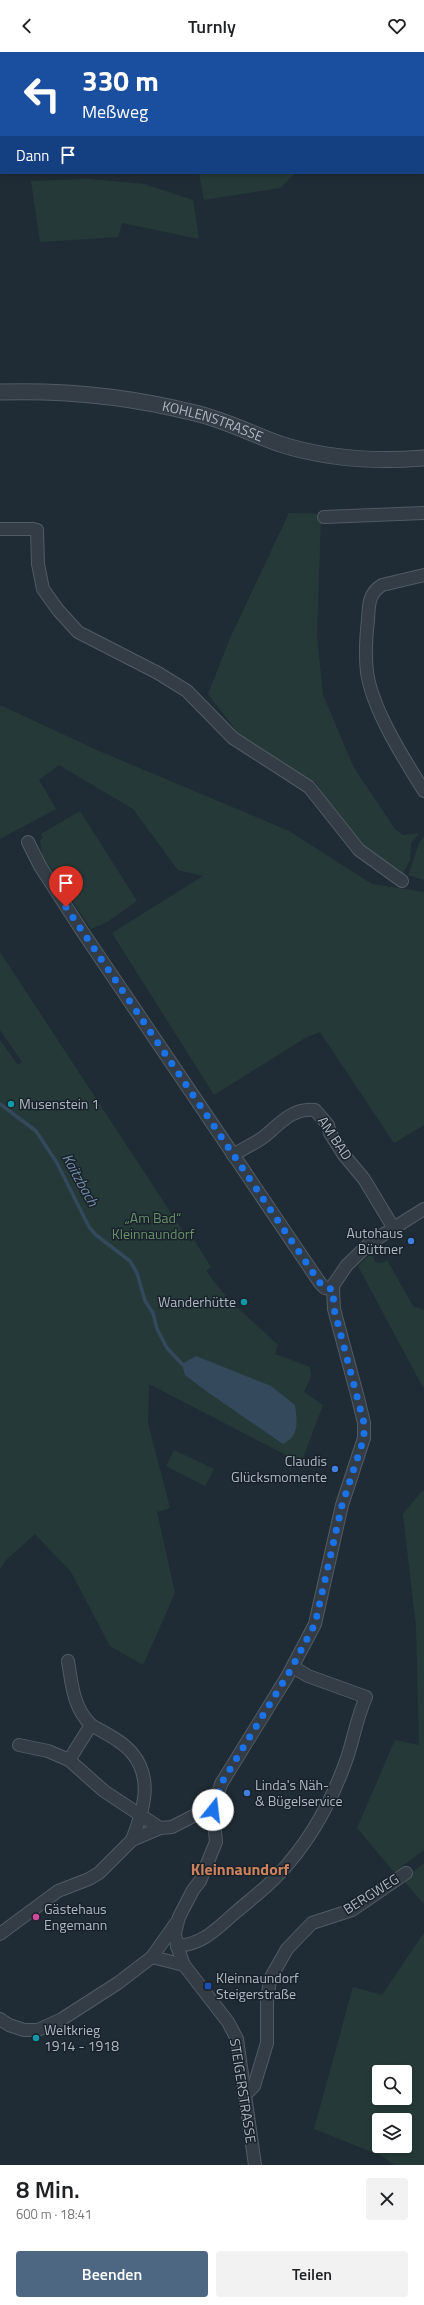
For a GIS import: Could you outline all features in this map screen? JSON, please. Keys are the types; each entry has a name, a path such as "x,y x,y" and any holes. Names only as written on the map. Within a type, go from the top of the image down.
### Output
{"street":[{"name":"KOHLENSTRASSE","path":"0,392 95,396 155,404 221,420 278,449 346,458 424,458"},
{"path":"324,518 424,513"},
{"path":"0,529 33,528 37,530 38,564 43,589 58,610 78,632 158,673 186,691 233,738 309,787 359,850 402,880"},
{"path":"424,575 376,589 370,597 365,640 367,673 375,699 396,744 424,791"},
{"path":"28,842 40,866 82,931 320,1283 325,1288 333,1289 337,1277 356,1255 393,1227 424,1209"},
{"name":"AM BAD","path":"234,1155 266,1135 294,1113 307,1109 315,1110 328,1125 330,1133 344,1155 364,1179 393,1227"},
{"name":"STEIGERSTRASSE","path":"255,2165 245,2091 235,2034 184,1965 177,1946 175,1933 179,1920 193,1890 200,1881 216,1842 213,1810 221,1784 293,1667 315,1624 342,1505 364,1438 364,1423 334,1309 333,1289"},
{"path":"68,1661 76,1705 82,1716 91,1725 120,1743 132,1753 140,1767 146,1786 142,1815 132,1840"},
{"path":"177,1946 188,1945 204,1940 279,1874 316,1827 338,1779 347,1756 358,1715 366,1697 308,1676 293,1667"},
{"path":"69,1760 91,1725"},
{"path":"19,1745 48,1751 69,1760 104,1791 160,1828"},
{"path":"0,1934 58,1891 89,1879 99,1873 132,1840 160,1828 172,1827 203,1811 213,1810"},
{"name":"BERGWEG","path":"245,2091 249,2091 254,2086 267,2043 267,2002 270,1979 287,1949 312,1924 352,1910 406,1872"},
{"path":"0,2019 14,2027 38,2030 62,2019 118,1983 152,1957 179,1920"},
{"path":"152,1957 184,1965"}],"green space":[{"path":"199,174 294,174 280,188 204,200"},
{"path":"89,179 144,184 193,200 199,239 122,223 118,237 40,242 31,181"},
{"path":"289,513 321,514 317,637 323,695 354,768 395,829 403,835 419,833 411,843 410,860 402,875 365,850 330,806 315,781 310,783 239,734 208,694 231,636"},
{"path":"0,705 99,751 289,831 372,884 424,892 424,1125 394,1143 320,1032 305,1038 214,1095 112,933 203,876 178,870 133,809 59,765 39,780 56,809 0,839"},
{"path":"80,811 137,901 107,922 91,929 48,864 44,865 40,841 43,837 41,834"},
{"path":"424,837 424,880 408,875 419,844"},
{"name":"„Am Bad“ Kleinnaundorf","path":"0,952 190,1242 194,1240 211,1267 206,1271 228,1299 278,1345 275,1354 310,1367 311,1376 304,1392 323,1405 301,1463 149,1384 148,1423 170,1508 157,1512 175,1593 143,1665 110,1646 71,1572 35,1534 5,1561 0,1570 0,1040 18,1065 22,1062 0,1030"},
{"path":"372,1253 375,1262 382,1263 387,1260 413,1306 424,1310 424,1389 358,1266"},
{"path":"174,1450 214,1469 205,1486 166,1466"},
{"path":"422,1491 424,1491 424,1850 394,1872 357,1828 395,1740 419,1745 416,1627 403,1514"},
{"path":"424,1863 424,1904 403,1880"},
{"path":"424,1933 424,2165 394,2165 382,2156 374,2153 412,2153 412,2113 372,2113 372,2152 314,2129 353,1987 382,1995"}],"water":[{"path":"196,1356 271,1386 295,1405 297,1422 295,1432 292,1437 283,1444 185,1375 182,1364"}],"waterway":[{"name":"Kaitzbach","path":"0,1104 36,1131 57,1163 89,1227 96,1235 130,1261 137,1273 145,1301 153,1313 157,1329 167,1348 182,1364 186,1366"}],"place":[{"name":"Musenstein 1","path":"11,1104"},
{"name":"Autohaus Büttner","path":"411,1241"},
{"name":"Wanderhütte","path":"244,1302"},
{"name":"Claudis Glücksmomente","path":"335,1469"},
{"name":"Linda's Näh- & Bügelservice","path":"247,1793"},
{"name":"Gästehaus Engemann","path":"36,1917"},
{"name":"Kleinnaundorf Steigerstraße","path":"208,1986"},
{"name":"Weltkrieg 1914 - 1918","path":"36,2038"}],"district":[{"name":"Kleinnaundorf","path":"240,1869"}],"route":[{"path":"66,907 320,1283 325,1288 333,1289 334,1309 364,1423 364,1438 342,1505 331,1559 315,1624 304,1647 274,1699 221,1784 213,1810"}]}
